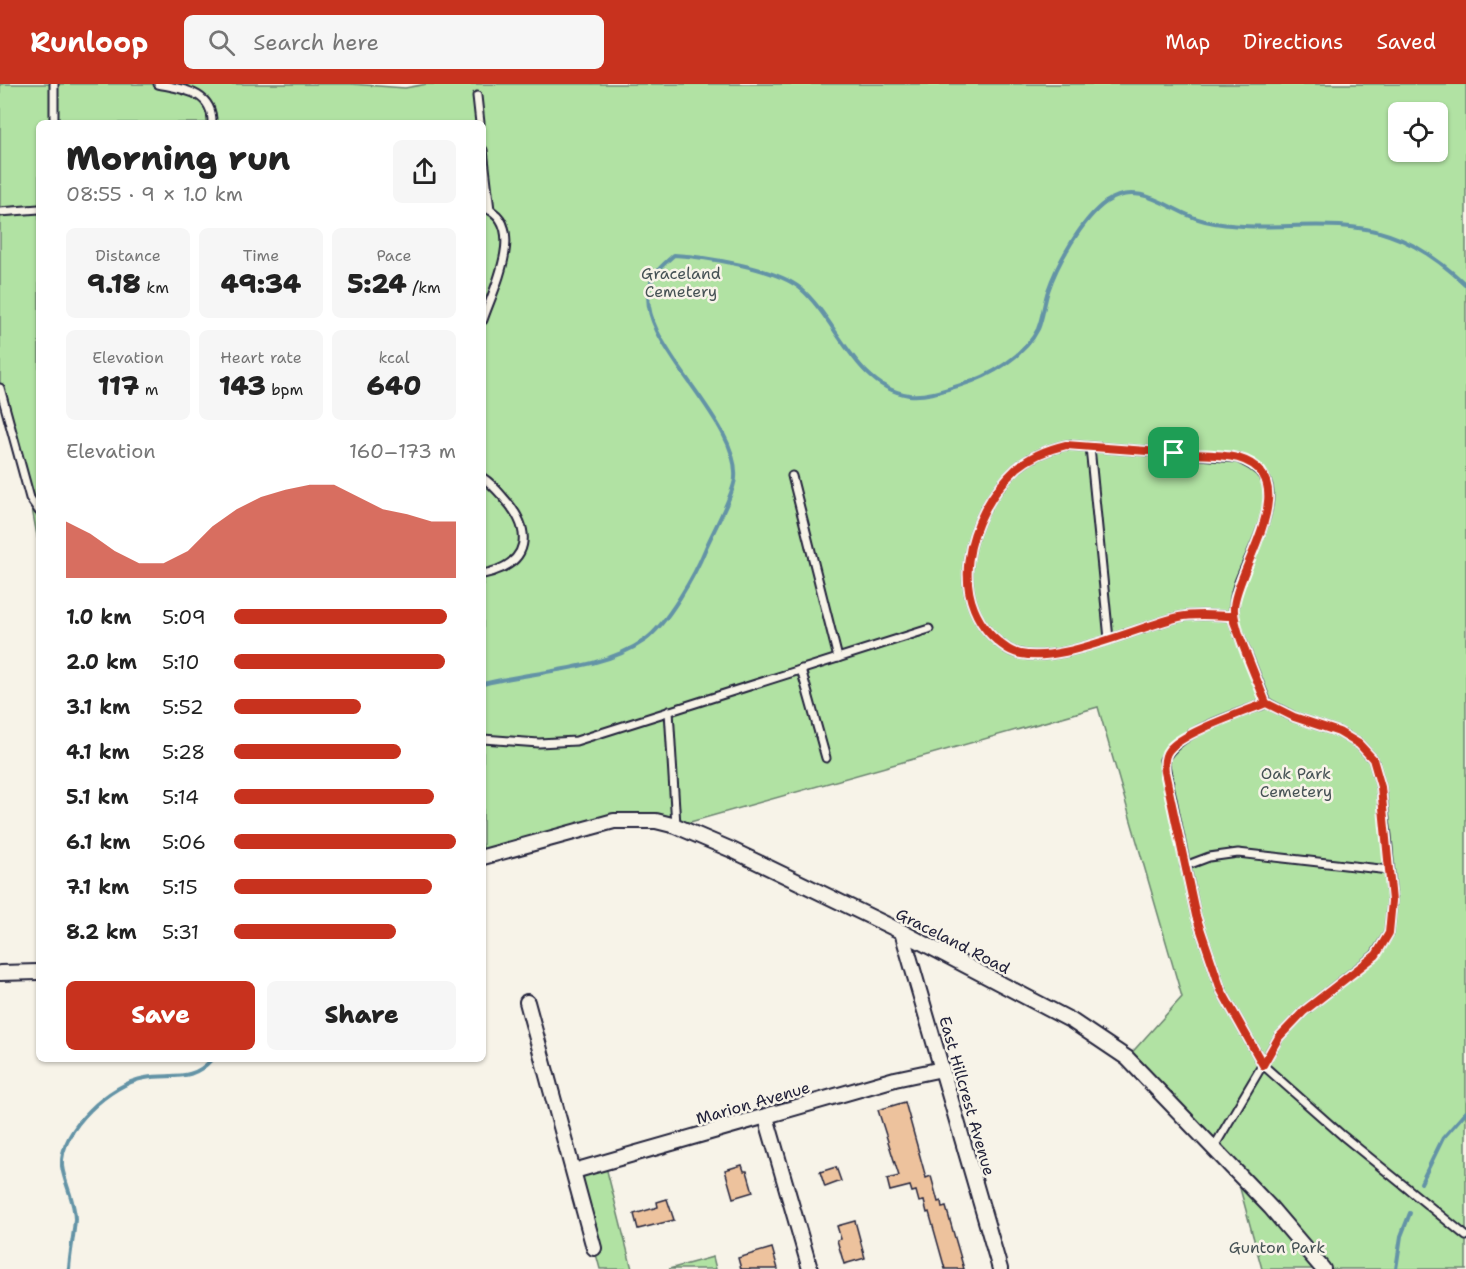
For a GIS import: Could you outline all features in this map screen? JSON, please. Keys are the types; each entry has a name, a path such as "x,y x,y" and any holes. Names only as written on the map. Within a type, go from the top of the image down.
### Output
{"street":[{"name":"Graceland Road","path":"486,856 614,821 635,819 676,826 902,932 1100,1038 1136,1066 1214,1147 1323,1269"},
{"name":"East Hillcrest Avenue","path":"902,932 1000,1269"},
{"path":"0,973 36,972"},
{"path":"527,1002 594,1248"},
{"name":"Marion Avenue","path":"574,1172 895,1079 942,1069"},
{"path":"766,1117 810,1269"}],"lane":[{"path":"54,84 54,120"},
{"path":"158,84 195,92 210,105 212,120"},
{"path":"477,96 480,120"},
{"path":"0,212 36,208"},
{"path":"486,209 495,212 507,234 505,257 486,311"},
{"path":"0,388 30,498 36,507"},
{"path":"1214,1147 1279,1037 1304,1011 1376,955 1389,933 1392,901 1381,787 1373,759 1359,744 1339,732 1294,717 1266,703 1234,616 1237,587 1266,520 1268,498 1266,479 1256,468 1238,458 1066,445 1057,447 1018,467 992,497 973,537 967,562 967,583 972,609 988,630 1009,649 1028,656 1054,654 1182,616 1234,616"},
{"path":"1090,447 1109,639"},
{"path":"792,476 838,658"},
{"path":"486,481 513,508 523,528 523,548 512,564 486,573"},
{"path":"486,739 539,743 576,741 928,629"},
{"path":"801,669 826,758"},
{"path":"1266,703 1189,736 1170,749 1164,760 1196,916 1221,990 1263,1065 1343,1136 1466,1236"},
{"path":"669,711 676,826"},
{"path":"1185,866 1209,856 1238,853 1389,870"}],"green space":[{"path":"0,84 351,84 405,88 427,84 1466,84 1466,1269 1262,1269 1235,1170 1127,1058 1182,997 1098,707 676,826 635,819 486,856 486,120 36,120 36,530 30,498 0,388"},
{"path":"605,1163 632,1269 600,1269 574,1171"},
{"path":"713,1257 716,1269 669,1269"}],"building":[{"path":"905,1102 926,1178 931,1176 938,1202 941,1201 942,1208 946,1207 964,1269 945,1269 929,1212 927,1213 924,1201 919,1202 916,1191 912,1192 910,1186 890,1191 887,1179 899,1176 878,1110"},
{"path":"742,1165 744,1171 747,1171 753,1192 733,1198 725,1170"},
{"path":"836,1167 841,1181 825,1187 820,1172"},
{"path":"667,1199 674,1220 638,1229 634,1214 658,1207 657,1202"},
{"path":"855,1221 865,1258 844,1264 837,1240 841,1239 837,1226"},
{"path":"772,1248 778,1269 741,1269 738,1258"}],"waterway":[{"path":"486,683 587,664 627,651 645,640 662,623 687,585 727,503 735,478 732,454 705,404 669,353 656,328 648,304 653,278 674,255 704,258 758,269 789,281 813,301 848,350 874,379 890,389 909,395 942,391 983,377 1005,364 1024,348 1038,329 1052,280 1071,243 1097,210 1106,202 1119,196 1132,194 1144,196 1193,217 1228,225 1320,225 1366,229 1411,244 1449,270 1466,285"},
{"path":"69,1269 75,1219 62,1166 63,1152 78,1124 103,1099 132,1082 145,1078 189,1074 209,1062"},
{"path":"1421,1183 1443,1138 1466,1112"},
{"path":"1396,1269 1401,1236 1410,1213"}],"route":[{"path":"1174,453 1066,445 1048,450 1018,467 992,497 973,537 967,562 967,583 972,609 988,630 1009,649 1028,656 1054,654 1097,644 1182,616 1234,616 1234,622 1244,642 1266,703 1189,736 1170,749 1164,760 1175,825 1196,916 1221,990 1243,1033 1263,1065 1279,1037 1304,1011 1376,955 1389,933 1392,901 1381,787 1373,759 1359,744 1339,732 1294,717 1266,703 1244,642 1234,622 1234,616 1233,609 1237,587 1266,520 1268,498 1266,479 1256,468 1238,458 1174,453"}],"park label":[{"name":"Graceland Cemetery","path":"681,282"},
{"name":"Oak Park Cemetery","path":"1296,782"},
{"name":"Gunton Park","path":"1277,1247"}]}
